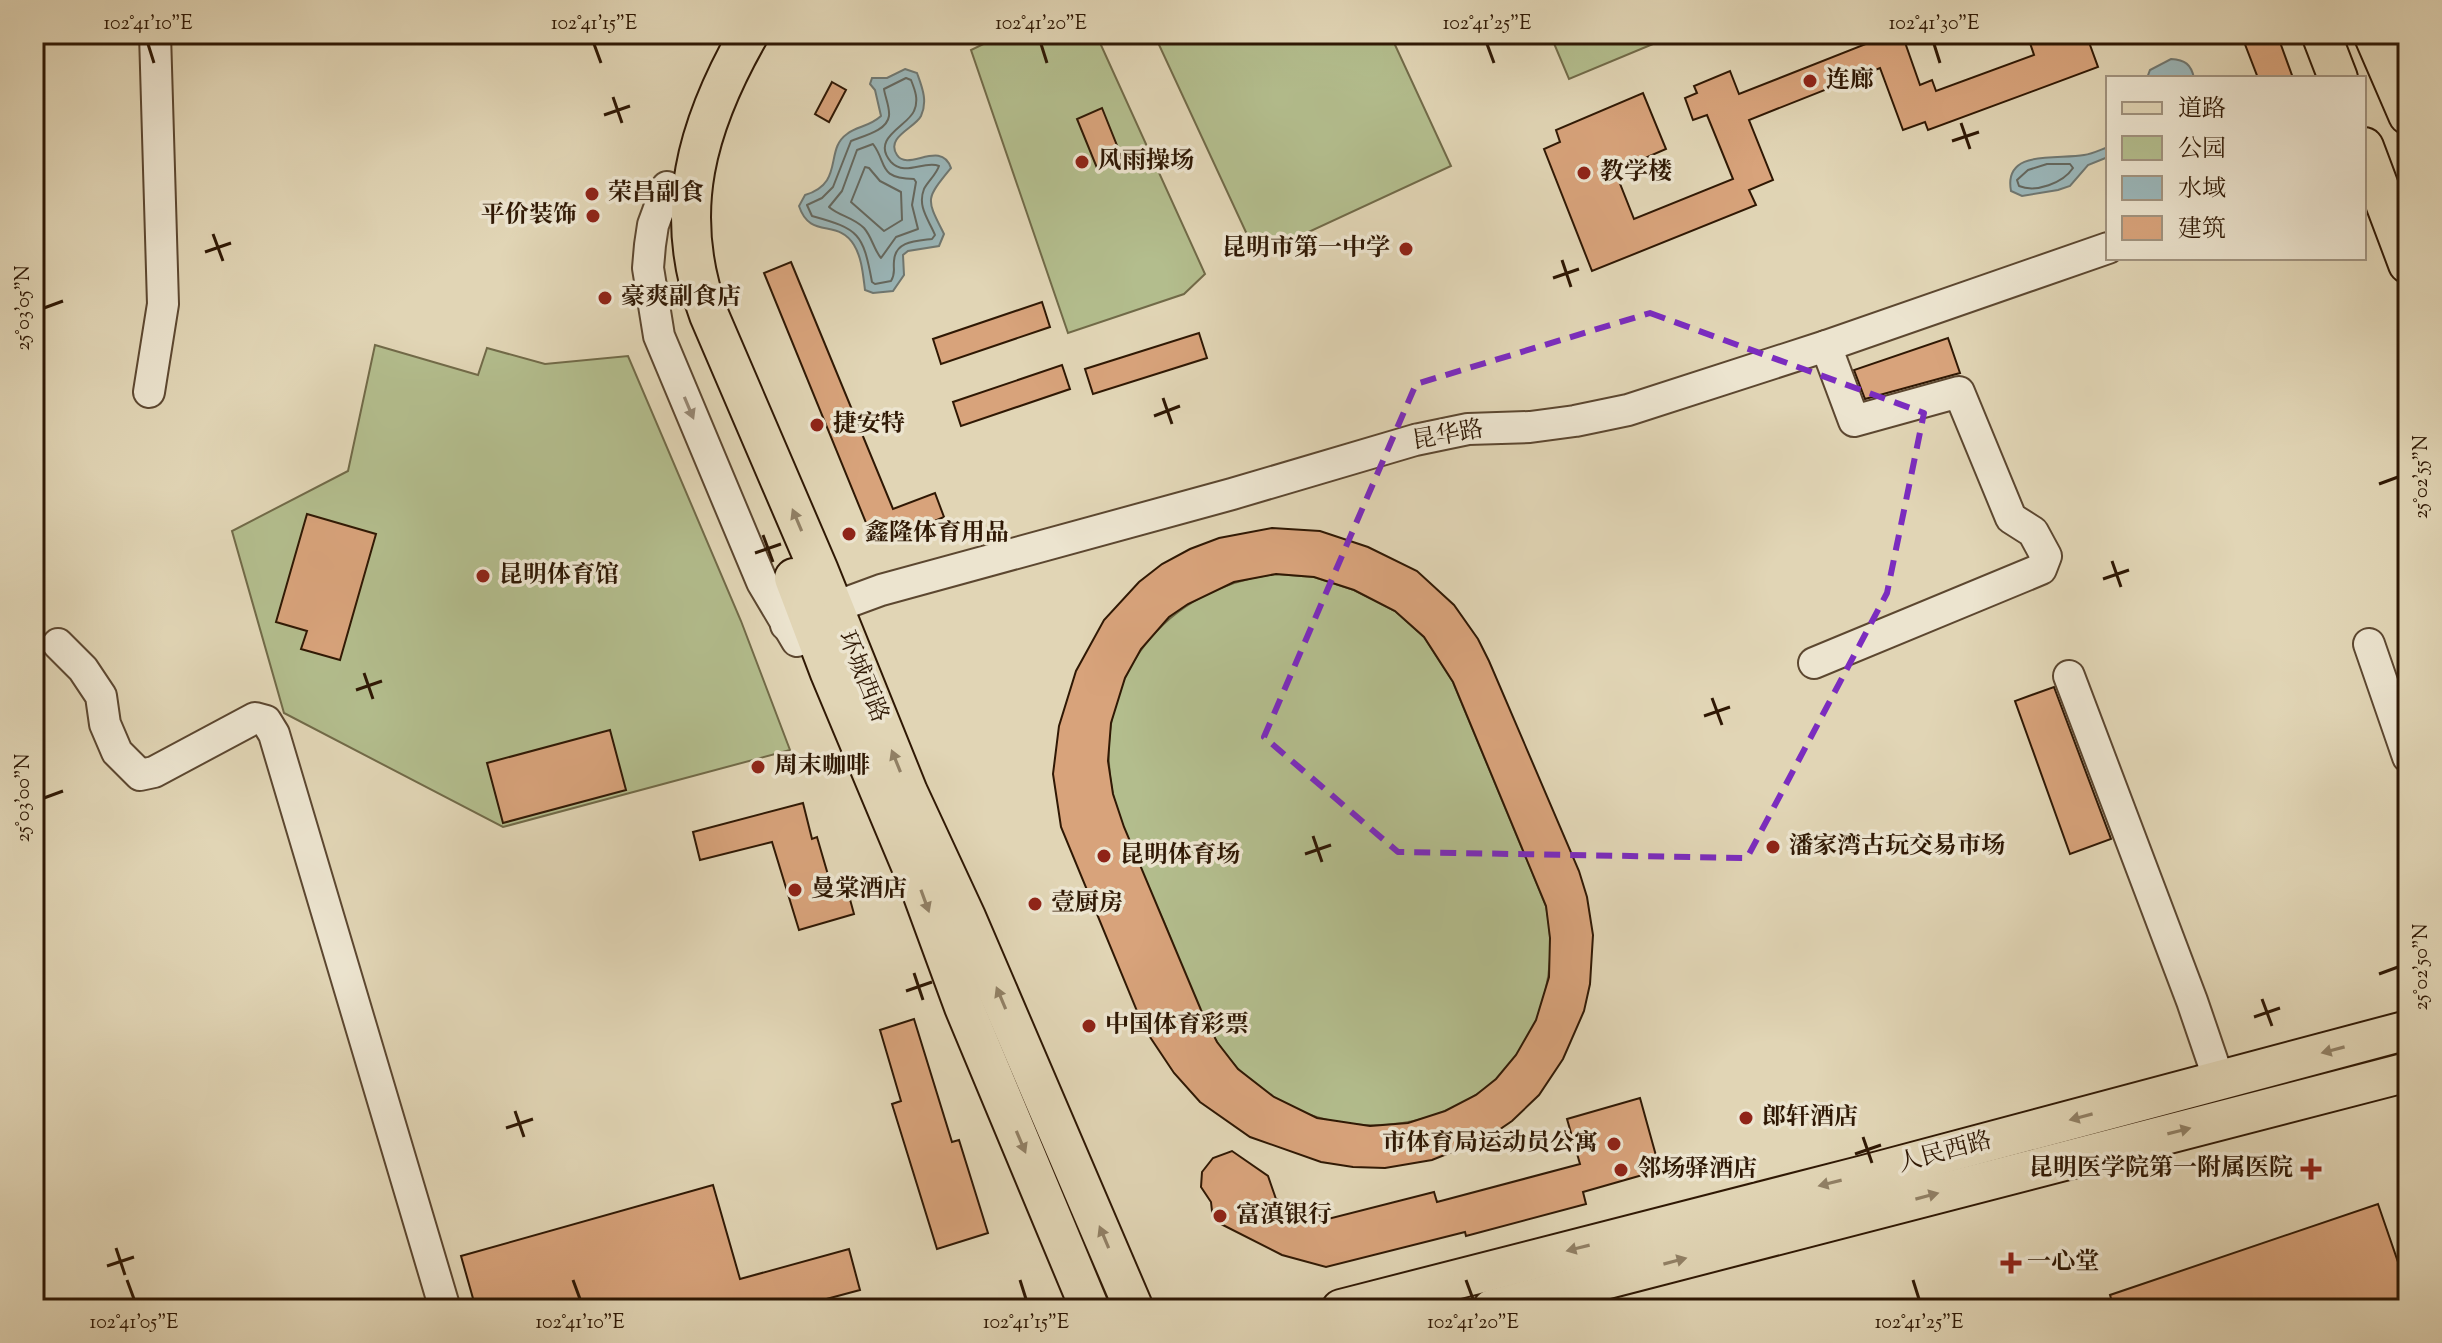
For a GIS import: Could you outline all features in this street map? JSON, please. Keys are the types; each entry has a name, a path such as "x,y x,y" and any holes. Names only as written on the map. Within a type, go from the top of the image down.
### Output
{"main road":[{"name":"环城西路","path":"720,34 688,99 667,187 665,249 680,310 809,616 921,890 964,1007 1090,1309"},
{"name":"环城西路","path":"749,34 720,89 700,152 690,210 693,262 709,315 809,616 908,792 966,917 1134,1309"},
{"path":"2321,34 2337,76"},
{"path":"2373,34 2406,106"},
{"path":"2366,155 2408,264"},
{"name":"人民西路","path":"1341,1309 2408,1030"},
{"name":"人民西路","path":"1492,1309 2408,1072"}],"street":[{"path":"149,392 163,304 155,34"},
{"name":"昆华路","path":"809,616 881,590 1232,494 1415,440 1468,429 1530,427 1628,410 1826,346 2106,249"},
{"path":"1814,663 2041,569 2046,556 2033,532 2011,518 1959,392 1854,421 1826,346"},
{"path":"58,644 83,669 101,696 105,724 117,752 140,775 154,772 255,718 266,721 274,734 445,1309"},
{"path":"2369,644 2408,757"},
{"path":"2069,676 2219,1080"}],"highlighted area":[{"path":"1650,313 1924,413 1887,593 1747,858 1398,852 1264,737 1416,384"}],"green space":[{"name":"风雨操场","path":"1004,34 1096,34 1205,274 1184,294 1068,333 971,50"},
{"path":"1154,34 1390,34 1451,166 1257,256"},
{"path":"1550,34 1677,34 1569,79"},
{"name":"昆明体育馆","path":"375,345 478,375 487,348 545,364 628,356 741,621 790,750 503,827 284,713 232,531 348,471"},
{"path":"1276,574 1314,577 1354,590 1395,611 1424,637 1453,682 1546,906 1550,954 1548,978 1543,1002 1523,1046 1492,1083 1461,1104 1427,1118 1390,1124 1354,1124 1318,1117 1284,1104 1253,1083 1227,1056 1207,1025 1116,807 1109,749 1114,711 1126,676 1145,645 1170,619 1201,597 1236,582"}],"water":[{"path":"2171,59 2180,60 2187,64 2193,76 2148,76 2150,70"},
{"path":"905,69 917,73 924,105 921,116 898,138 894,149 902,159 940,156 951,168 936,187 931,200 944,234 939,246 908,251 903,255 904,275 893,291 873,293 865,290 862,267 854,245 840,232 810,223 799,206 805,195 825,183 840,141 851,131 881,116 875,90 870,84 872,78 887,78"},
{"path":"2106,148 2106,158 2088,165 2070,186 2022,196 2011,191 2011,177 2024,162 2087,154"}],"building":[{"path":"1868,34 1902,34 1920,85 1932,80 1936,91 2034,55 2029,40 2046,34 2086,34 2098,67 1928,130 1925,122 1903,130 1880,68 1749,120 1773,180 1749,190 1756,205 1592,271 1544,149 1560,142 1556,130 1643,93 1666,149 1615,171 1634,219 1733,179 1707,115 1693,120 1685,98 1697,93 1694,86 1730,71 1739,94 1871,42"},
{"path":"2241,34 2277,34 2292,76 2257,76"},
{"path":"832,82 846,90 829,122 815,114"},
{"path":"1102,108 1122,158 1097,168 1077,119"},
{"path":"791,262 893,509 935,493 944,517 890,540 886,529 871,535 764,273"},
{"path":"1042,302 1050,327 941,364 933,339"},
{"path":"1199,333 1207,358 1093,394 1085,369"},
{"path":"1948,338 1960,373 1865,399 1854,370"},
{"path":"1062,365 1070,389 961,426 953,402"},
{"path":"307,514 376,534 340,660 301,649 307,631 276,622"},
{"name":"昆明体育场","path":"1272,528 1320,531 1368,547 1417,571 1454,605 1489,661 1579,871 1593,935 1590,984 1584,1011 1563,1059 1539,1095 1512,1121 1487,1138 1432,1160 1385,1168 1321,1162 1250,1137 1200,1102 1174,1073 1144,1028 1061,827 1053,774 1059,726 1076,671 1104,620 1139,582 1162,564 1219,538","holes":["1276,574 1314,577 1354,590 1395,611 1424,637 1453,682 1546,906 1550,938 1549,977 1536,1020 1516,1055 1496,1079 1476,1095 1445,1111 1408,1123 1370,1126 1317,1118 1274,1097 1238,1069 1217,1042 1201,1010 1113,794 1108,761 1111,723 1125,678 1141,649 1169,617 1188,604 1234,582"]},
{"path":"2054,687 2111,839 2070,854 2015,701"},
{"path":"610,730 626,790 503,823 487,763"},
{"path":"803,803 812,839 817,837 831,885 845,881 854,914 799,930 772,842 700,860 693,832"},
{"path":"914,1019 952,1142 959,1140 988,1233 937,1249 892,1104 901,1101 880,1030"},
{"path":"1640,1098 1660,1170 1583,1192 1586,1204 1466,1236 1465,1232 1326,1267 1282,1255 1213,1220 1211,1202 1201,1187 1202,1172 1213,1158 1232,1151 1268,1176 1276,1199 1328,1219 1434,1192 1437,1202 1580,1164 1567,1119"},
{"path":"713,1185 740,1279 849,1249 860,1290 789,1309 476,1309 461,1256"},
{"path":"2378,1204 2408,1291 2408,1309 2114,1309 2110,1295"}],"place":[{"name":"连廊","path":"1810,81"},
{"name":"风雨操场","path":"1082,162"},
{"name":"教学楼","path":"1584,173"},
{"name":"荣昌副食","path":"592,194"},
{"name":"平价装饰","path":"593,216"},
{"name":"昆明市第一中学","path":"1406,249"},
{"name":"豪爽副食店","path":"605,298"},
{"name":"捷安特","path":"817,425"},
{"name":"鑫隆体育用品","path":"849,534"},
{"name":"昆明体育馆","path":"483,576"},
{"name":"周末咖啡","path":"758,767"},
{"name":"潘家湾古玩交易市场","path":"1773,847"},
{"name":"昆明体育场","path":"1104,856"},
{"name":"曼棠酒店","path":"795,890"},
{"name":"壹厨房","path":"1035,904"},
{"name":"中国体育彩票","path":"1089,1026"},
{"name":"郎轩酒店","path":"1746,1118"},
{"name":"市体育局运动员公寓","path":"1614,1144"},
{"name":"昆明医学院第一附属医院","path":"2311,1169"},
{"name":"邻场驿酒店","path":"1621,1170"},
{"name":"富滇银行","path":"1220,1216"},
{"name":"一心堂","path":"2011,1263"}]}
